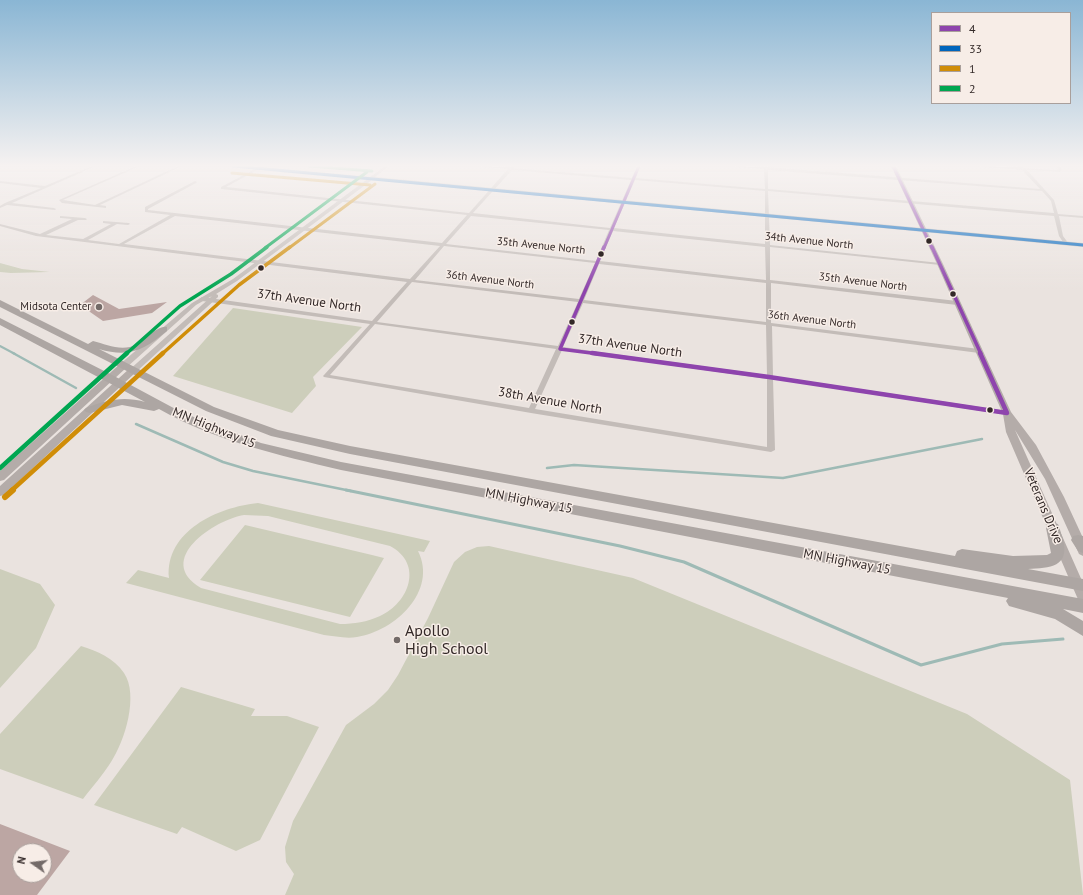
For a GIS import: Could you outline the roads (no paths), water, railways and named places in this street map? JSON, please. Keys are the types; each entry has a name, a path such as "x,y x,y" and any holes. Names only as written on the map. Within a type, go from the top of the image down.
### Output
{"highway":[{"name":"MN Highway 15","path":"0,303 210,409 252,425 297,438 350,450 1080,584"},
{"path":"30,319 116,351 129,350 140,346 164,329"},
{"name":"MN Highway 15","path":"0,321 177,416 235,439 303,458 1083,606"},
{"path":"90,410 113,402 125,400 177,416"},
{"path":"846,541 1026,563 1042,563 1053,560 1058,555 1053,528"},
{"path":"879,568 1052,611 1066,617 1083,629"}],"main road":[{"name":"Veterans Drive","path":"913,208 1007,413 1011,432 1053,528 1080,584 1083,597"},
{"path":"0,477 114,381 127,368"},
{"path":"0,492 90,410 114,381"},
{"name":"Veterans Drive","path":"1007,413 1020,429 1040,461 1081,546"}],"street":[{"path":"42,208 54,209"},
{"name":"35th Avenue North","path":"146,208 146,211 768,280 957,303"},
{"path":"127,368 259,261 331,208"},
{"name":"34th Avenue North","path":"407,208 940,264"},
{"path":"374,322 475,208"},
{"path":"531,411 560,349 622,208"},
{"path":"683,208 1083,245"},
{"path":"767,208 769,377"},
{"path":"969,208 1083,218"},
{"path":"1054,208 1061,236 1067,244"},
{"path":"121,245 175,214"},
{"path":"61,217 85,220"},
{"path":"42,235 76,219"},
{"path":"104,222 128,224"},
{"path":"84,240 116,223"},
{"name":"36th Avenue North","path":"0,225 42,235 979,351"},
{"path":"127,368 164,329 202,299 235,280"},
{"name":"37th Avenue North","path":"202,299 769,377 1007,413"},
{"name":"38th Avenue North","path":"374,322 326,376 771,450 769,377"}],"waterway":[{"path":"0,346 15,354"},
{"path":"13,353 76,388"},
{"path":"136,424 223,462 253,471 351,491"},
{"path":"547,468 574,465 783,478 982,439"},
{"path":"346,490 620,546 684,562 921,665 1002,644 1063,639"}],"place":[{"name":"Midsota Center","path":"99,307"},
{"name":"Apollo High School","path":"397,640"}]}
